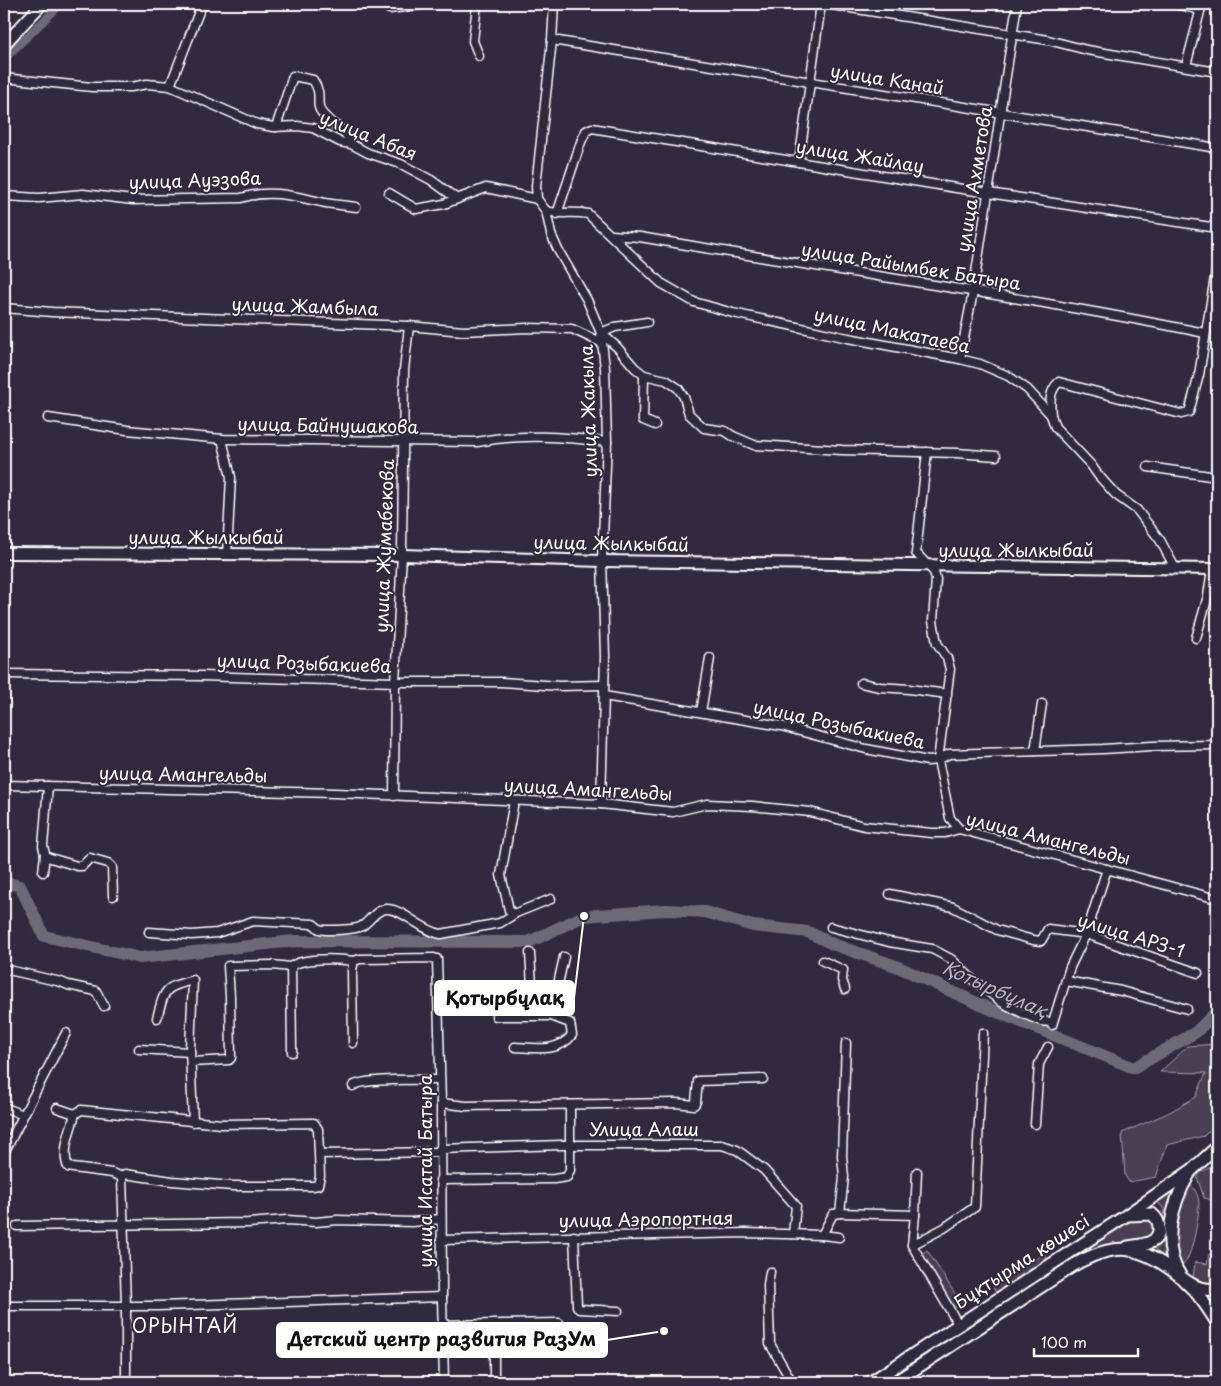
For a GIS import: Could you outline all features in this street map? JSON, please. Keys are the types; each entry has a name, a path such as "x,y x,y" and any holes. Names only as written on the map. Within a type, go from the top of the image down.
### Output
{"main road":[{"path":"1217,1147 1192,1170 1176,1204 1171,1230 1172,1257 1183,1279 1197,1294 1217,1323"},
{"path":"1192,1170 1217,1157"},
{"name":"Бұқтырма көшесі","path":"871,1382 1127,1215 1192,1170"},
{"path":"1113,1249 1141,1245 1150,1242 1158,1236 1159,1226 1155,1216 1146,1213 1127,1215"},
{"name":"Бұқтырма көшесі","path":"895,1382 1074,1265 1094,1255 1113,1249 1132,1250 1154,1258 1183,1279"},
{"path":"1183,1279 1200,1289 1217,1289"}],"street":[{"path":"6,38 42,4"},
{"path":"170,86 202,6 192,4"},
{"path":"388,9 428,4"},
{"path":"477,4 473,41 478,56"},
{"path":"388,193 416,209 444,204 486,188 537,199 536,186 552,40 554,4"},
{"path":"799,162 821,4"},
{"path":"826,4 1048,40 1087,50 1217,72"},
{"name":"улица Ахметова","path":"960,359 973,292 1017,4"},
{"path":"1176,4 1201,7 1186,66"},
{"name":"улица Канай","path":"552,40 1217,148"},
{"path":"276,127 293,76 301,77 313,80 318,90 318,106 322,113 349,137 351,144"},
{"name":"улица Абая","path":"4,78 92,87 131,88 147,84 170,86 257,124 276,127 297,126 314,128 340,142 351,144 368,153 401,164 431,180 457,200"},
{"name":"улица Жайлау","path":"557,214 580,142 586,132 592,128 1217,228"},
{"name":"улица Ауэзова","path":"4,196 39,198 83,194 133,200 241,198 254,194 282,193 305,197 323,203 356,207"},
{"name":"улица Жакыла","path":"537,199 546,212 551,234 558,250 587,300 602,333 607,442 602,561 605,656 601,804"},
{"name":"улица Макатаева","path":"546,212 557,214 576,211 588,214 661,283 694,302 734,313 848,338 960,359 980,364 1008,376 1027,389 1051,415 1055,427 1098,475 1116,494 1137,510 1160,540 1175,568"},
{"name":"улица Райымбек Батыра","path":"611,235 640,237 1137,319 1205,333"},
{"path":"1051,415 1050,402 1053,388 1059,382 1181,414 1189,412 1199,375 1217,265"},
{"name":"улица Жамбыла","path":"4,308 52,312 410,326 463,331 527,328 572,329 602,343"},
{"path":"647,322 616,327 602,333 644,375 666,380 678,388 684,398 689,414 704,428 725,431 754,445 996,456"},
{"name":"улица Жумабекова","path":"394,796 395,682 402,555 404,370 410,326"},
{"path":"644,375 642,420 655,425"},
{"name":"улица Байнушакова","path":"48,418 127,430 222,439 404,443 477,442 517,436 560,437 607,442"},
{"path":"222,439 230,477 227,555"},
{"path":"904,566 916,553 927,452"},
{"path":"1148,467 1217,476"},
{"name":"улица Жылкыбай","path":"4,553 402,555 602,561 1215,569"},
{"path":"916,553 934,572 936,579 933,621 937,643 947,658 950,670 938,760 950,818 959,829"},
{"path":"1196,638 1215,569"},
{"path":"701,712 710,658"},
{"name":"улица Розыбакиева","path":"4,674 201,676 395,682 501,682 550,686 604,685"},
{"path":"861,683 880,687 947,694"},
{"name":"улица Розыбакиева","path":"604,696 781,726 928,761 938,760 949,754 1217,745"},
{"path":"1034,751 1042,704"},
{"name":"улица Амангельды","path":"4,785 335,793 601,804 673,812 707,804 752,806 810,812 864,826 932,833 945,833 959,829 1217,899"},
{"path":"43,872 43,846 48,786"},
{"path":"513,914 509,910 501,874 514,801"},
{"path":"44,854 77,866 82,866 90,858 108,863 112,867 113,896"},
{"path":"831,927 889,942 932,949 950,959 1003,1003 1026,1015 1041,1021 1050,1022 1052,1025 1070,967 1086,934 1107,869"},
{"name":"улица АРЗ-1","path":"890,894 953,907 997,930 1033,940 1041,941 1048,929 1086,934 1198,973"},
{"path":"149,932 192,936 217,933 254,921 313,924 320,929 340,930 360,928 373,916 387,909 396,911 433,933 441,934 500,923 513,914 551,899"},
{"path":"530,953 532,986"},
{"path":"551,1016 564,957"},
{"name":"улица Исатай Батыра","path":"354,961 404,958 437,959 441,1103 440,1180 444,1382"},
{"path":"292,1052 291,967 295,963 313,960 354,961 352,970 353,1043"},
{"path":"822,961 842,970 844,990"},
{"path":"191,1062 229,1060 231,1058 228,966 272,965 291,967"},
{"path":"4,969 96,991 104,1006"},
{"path":"157,1018 164,992 174,986 193,980 190,1052 193,1122"},
{"path":"1066,981 1121,991 1187,1009"},
{"path":"496,1016 551,1016 570,1023 572,1035 566,1043 552,1048 515,1047"},
{"path":"4,1153 66,1033"},
{"path":"912,1245 944,1228 975,1207 983,1033"},
{"path":"840,1213 844,1177 842,1156 846,1043"},
{"path":"1035,1124 1039,1064 1048,1048"},
{"path":"139,1049 190,1052"},
{"path":"441,1103 466,1106 694,1105 698,1081 763,1079"},
{"path":"353,1086 356,1083 381,1081 440,1080"},
{"path":"440,1180 561,1179 567,1177 570,1170 570,1105"},
{"path":"4,1107 23,1115"},
{"path":"57,1108 75,1114"},
{"path":"80,1110 221,1124 314,1124 318,1129 320,1176 318,1185 232,1186 172,1182 125,1174 122,1177 112,1173 68,1167 66,1153 75,1114 80,1110"},
{"name":"Улица Алаш","path":"319,1154 570,1145 722,1145 737,1150 764,1170 796,1206 793,1234"},
{"path":"917,1172 912,1245 958,1324"},
{"path":"122,1177 126,1382"},
{"path":"822,1234 833,1214 915,1215"},
{"path":"17,1226 287,1220 316,1222 355,1220 412,1222 441,1218"},
{"name":"улица Аэропортная","path":"441,1240 574,1236 793,1234 822,1234 839,1238"},
{"path":"574,1236 577,1306 579,1309 618,1311"},
{"path":"770,1272 768,1285 770,1344 792,1382"},
{"path":"4,1306 126,1306 442,1297"},
{"path":"442,1325 560,1323"},
{"path":"494,1324 494,1382"},
{"path":"400,1382 444,1382"}],"shaded area":[{"path":"1217,1044 1217,1123 1204,1136 1167,1145 1156,1177 1129,1182 1125,1176 1122,1133 1168,1113 1196,1097 1206,1073 1160,1072 1188,1046"},
{"path":"1217,1164 1217,1201 1204,1198 1197,1177 1201,1172"},
{"path":"1185,1179 1172,1204 1172,1266 1152,1254 1159,1244 1163,1226 1163,1208 1156,1200"},
{"path":"1189,1184 1197,1195 1199,1210 1192,1246 1183,1265 1179,1261 1175,1247 1175,1228 1179,1206"},
{"path":"1151,1209 1156,1237 1084,1255 889,1382 881,1382 1125,1223"},
{"path":"927,1250 961,1303 954,1308 922,1254"},
{"path":"1044,1254 1048,1260 996,1293 993,1286"},
{"path":"1209,1254 1217,1256 1217,1285 1207,1286 1193,1278 1195,1262 1207,1264"}],"waterway":[{"path":"4,59 61,4"},
{"name":"Қотырбұлақ","path":"4,882 20,886 44,936 140,958 294,941 529,942 584,916 665,910 705,912 753,926 808,932 835,945 896,966 990,1009 1134,1068 1196,1032 1217,1011"}],"place":[{"name":"Қотырбұлақ","path":"584,916"},
{"name":"Детский центр развития РазУм","path":"664,1331"}],"district":[{"name":"ОРЫНТАЙ","path":"185,1326"}]}
